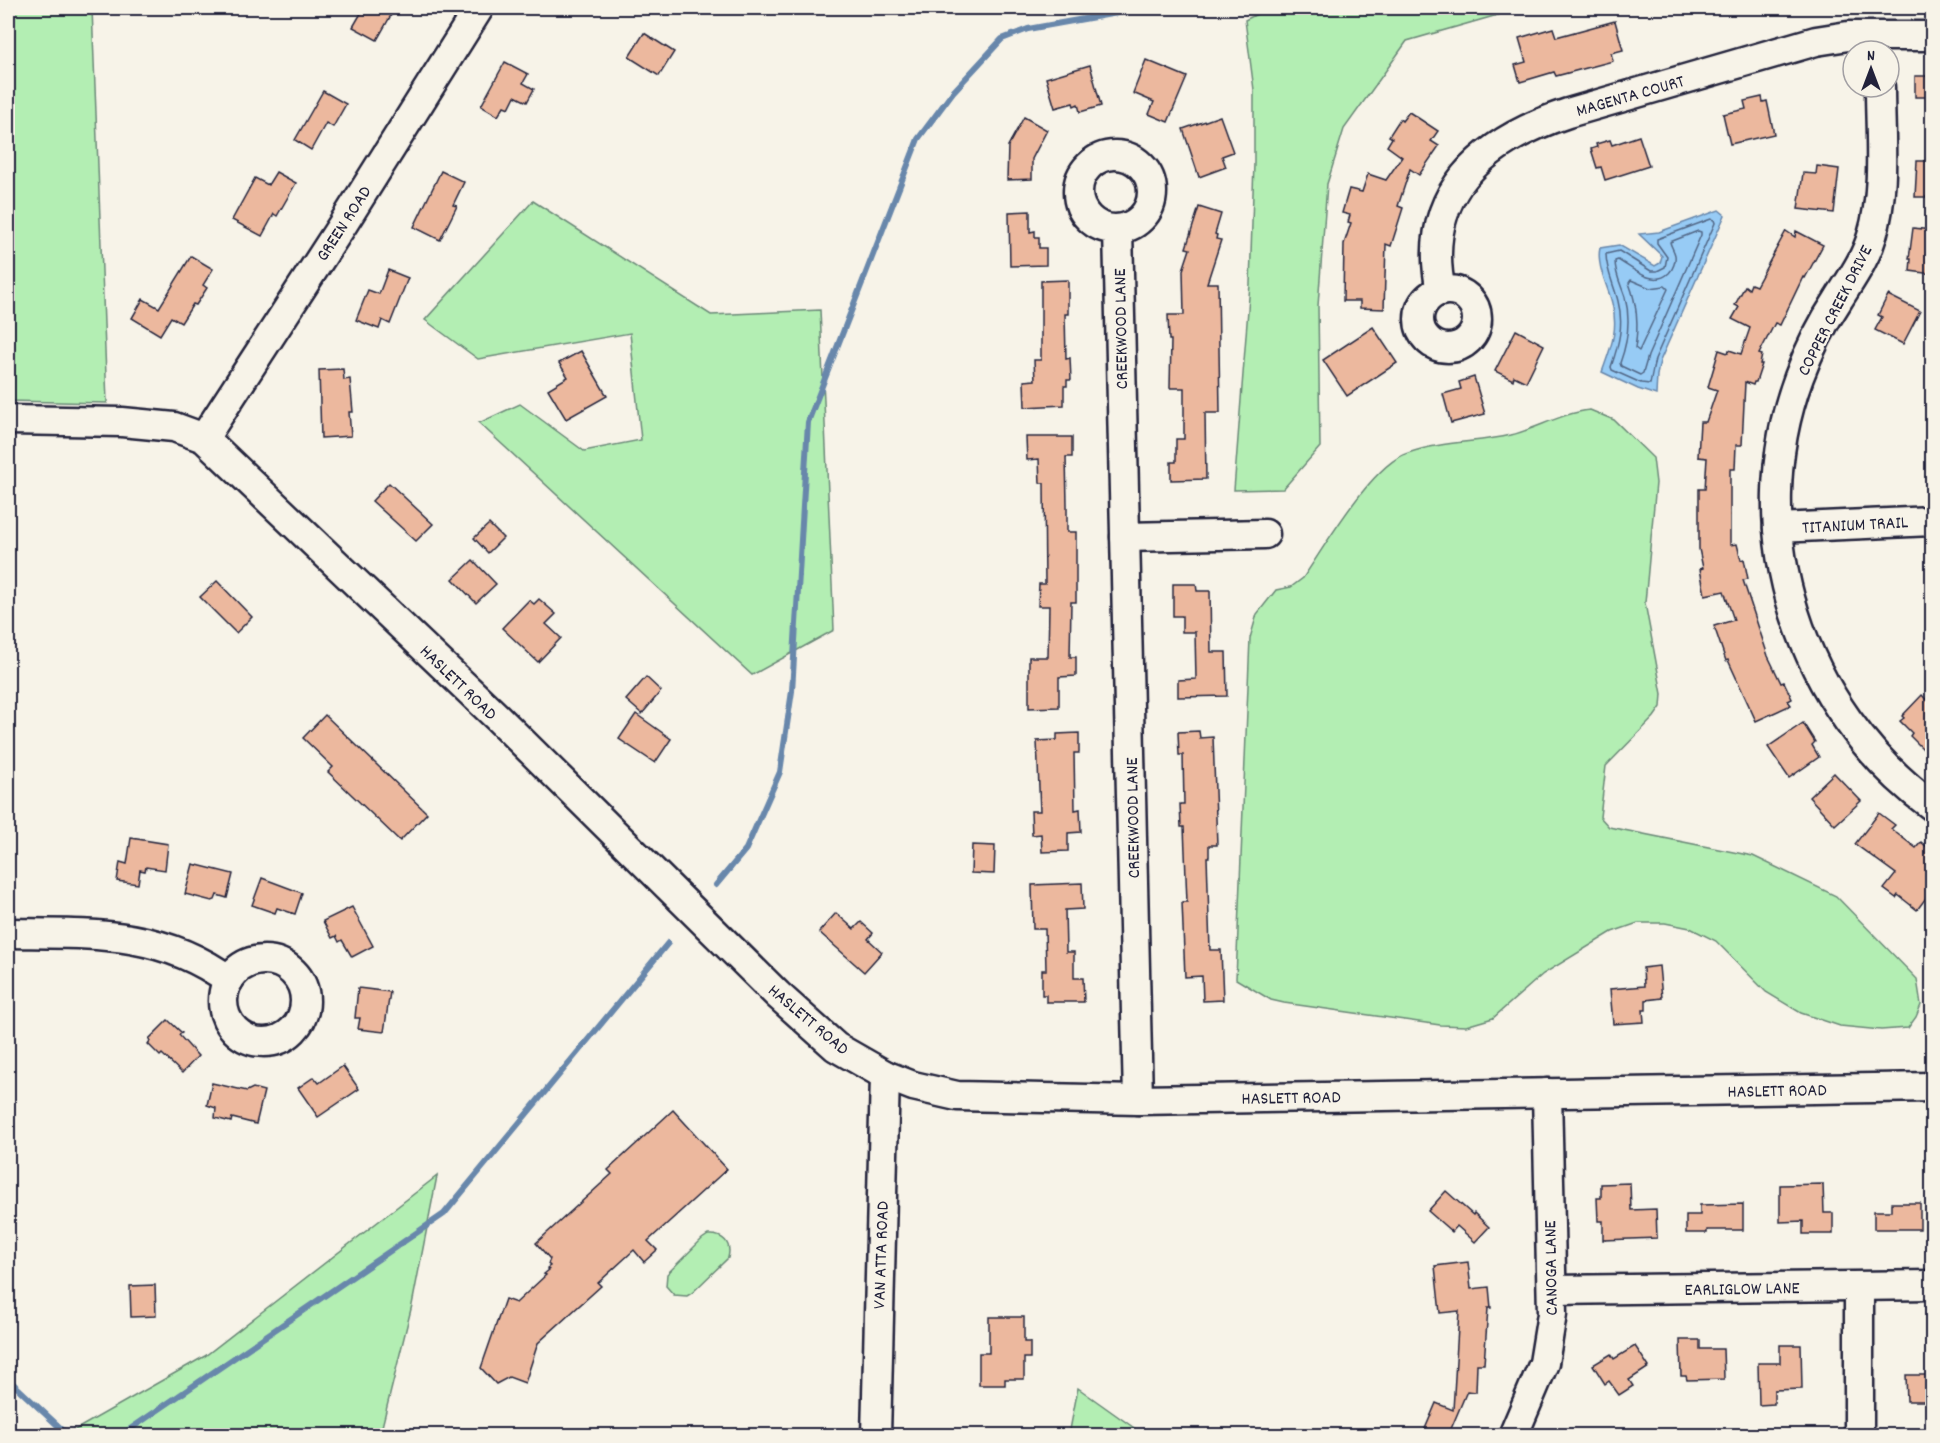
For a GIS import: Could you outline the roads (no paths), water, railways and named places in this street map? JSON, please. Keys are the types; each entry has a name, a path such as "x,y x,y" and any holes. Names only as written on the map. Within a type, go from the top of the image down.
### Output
{"street":[{"name":"GREEN ROAD","path":"204,438 479,8"},
{"name":"MAGENTA COURT","path":"1441,291 1437,273 1437,236 1449,200 1470,167 1484,154 1515,135 1548,119 1816,41 1848,36 1860,39"},
{"name":"MAGENTA COURT","path":"1901,41 1932,36"},
{"name":"COPPER CREEK DRIVE","path":"1880,99 1880,197 1876,218 1863,260 1823,325 1799,379 1790,407 1781,455 1777,496 1778,528 1781,558 1790,599 1820,677 1835,704 1873,753 1895,776 1932,806"},
{"name":"CREEKWOOD LANE","path":"1118,229 1138,1100"},
{"name":"HASLETT ROAD","path":"8,420 122,422 174,427 204,438 497,717 777,995 836,1047 885,1075 913,1086 957,1096 1138,1100 1932,1087"},
{"name":"TITANIUM TRAIL","path":"1778,528 1932,521"},
{"path":"1125,537 1265,534"},
{"path":"8,933 130,938 163,945 210,966 229,980"},
{"name":"VAN ATTA ROAD","path":"876,1436 885,1075"},
{"name":"CANOGA LANE","path":"1514,1436 1544,1363 1552,1314 1546,1093"},
{"name":"EARLIGLOW LANE","path":"1552,1290 1932,1285"},
{"path":"1858,1436 1859,1287"}],"water":[{"path":"1719,210 1725,215 1660,361 1656,395 1602,372 1613,338 1615,322 1612,303 1601,269 1600,248 1619,245 1655,266 1660,263 1662,256 1639,234 1659,232"}],"waterway":[{"path":"716,885 746,849 780,772 792,691 808,422 918,139 953,92 1002,39 1028,29 1145,8"},
{"path":"120,1436 444,1214 668,943"},
{"path":"8,1379 69,1436"}]}
